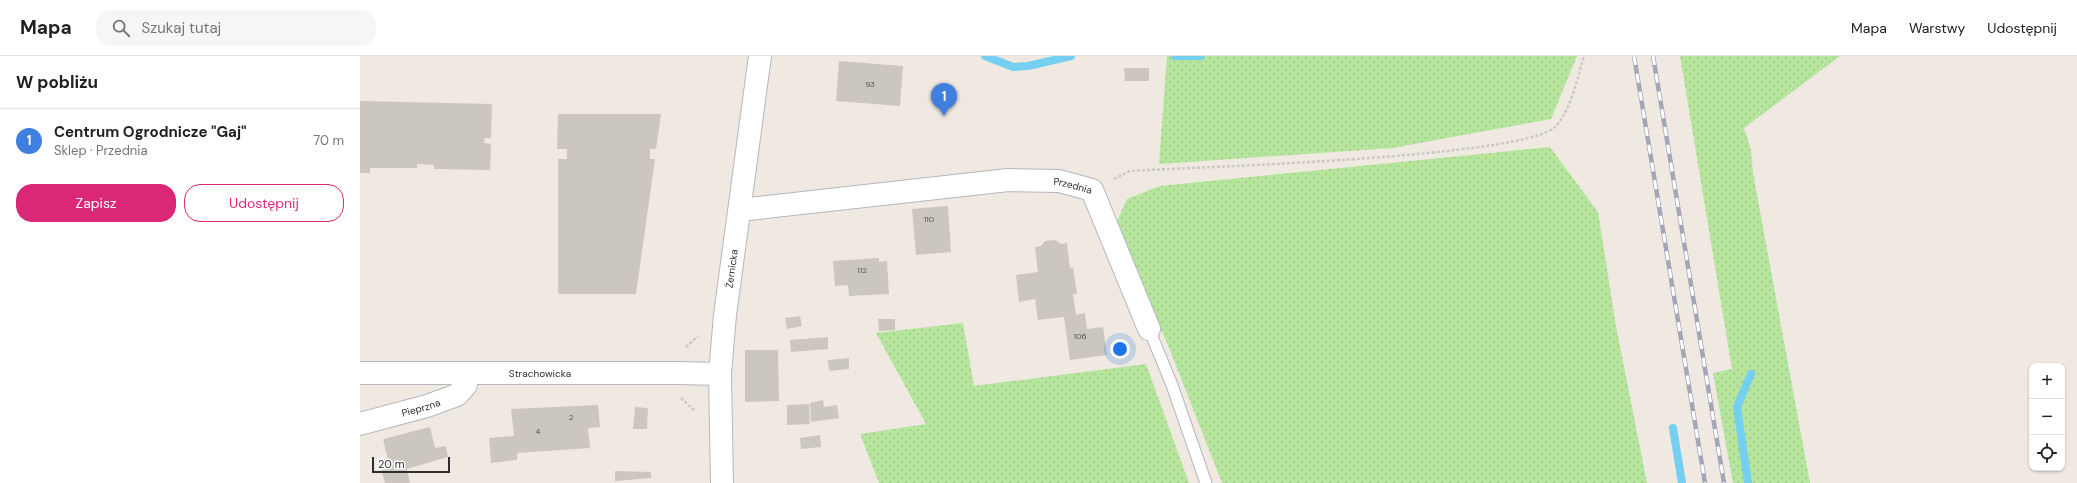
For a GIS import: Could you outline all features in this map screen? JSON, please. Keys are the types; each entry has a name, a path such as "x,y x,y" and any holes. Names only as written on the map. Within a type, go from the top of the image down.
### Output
{"street":[{"name":"Żernicka","path":"722,483 720,374 725,315 760,56"},
{"name":"Przednia","path":"740,210 1008,180 1059,181 1092,190 1149,330"},
{"name":"Strachowicka","path":"360,373 720,374"},
{"name":"Pieprzna","path":"360,424 427,406 457,395 466,385 466,374"}],"lane":[{"name":"Przednia","path":"1149,330 1172,385 1206,483"}],"path":[{"path":"1092,190 1130,171 1391,156 1460,150 1528,138 1556,127 1564,113 1584,56"}],"green space":[{"path":"1167,56 1577,56 1551,119 1393,148 1159,164"},
{"path":"1680,56 1840,56 1744,128 1751,150 1753,173 1810,483 1733,483 1713,373 1732,369"},
{"path":"1550,147 1598,212 1616,326 1647,483 1222,483 1170,350 1138,277 1117,221 1127,199 1160,186"},
{"path":"963,323 974,386 1146,364 1189,483 879,483 860,434 926,424 876,333"}],"building":[{"path":"839,61 903,66 900,106 836,101"},
{"path":"1124,68 1149,68 1149,81 1125,81"},
{"path":"360,101 492,104 491,138 485,138 484,143 491,144 490,170 434,169 434,165 417,164 417,168 370,168 370,173 360,173"},
{"path":"558,114 661,114 656,149 650,149 650,159 655,159 636,294 558,294 558,159 567,159 567,149 557,149"},
{"path":"948,206 951,252 916,255 912,209"},
{"path":"1055,240 1061,244 1067,243 1070,268 1073,267 1077,294 1073,294 1076,315 1085,313 1087,329 1103,327 1107,355 1070,360 1064,317 1038,320 1035,299 1019,302 1016,275 1038,272 1035,247 1041,246 1045,241"},
{"path":"879,258 879,262 887,261 889,294 849,296 848,285 835,286 833,261"},
{"path":"800,316 802,326 787,329 785,318"},
{"path":"878,319 895,319 895,330 879,331"},
{"path":"828,337 828,349 791,352 790,340"},
{"path":"745,350 778,350 779,401 745,402"},
{"path":"849,358 849,369 829,371 828,360"},
{"path":"823,400 824,407 837,405 839,418 811,422 810,403"},
{"path":"809,404 810,424 787,425 787,405"},
{"path":"598,405 600,427 588,428 590,448 517,453 517,460 491,463 489,438 514,436 511,409"},
{"path":"635,407 648,408 647,429 633,429"},
{"path":"430,427 435,448 446,446 448,457 407,469 410,483 385,483 380,466 389,464 383,439"},
{"path":"820,435 821,447 801,449 800,438"},
{"path":"615,471 651,472 651,478 615,481"}],"waterway":[{"path":"985,56 1013,67 1028,66 1071,56"},
{"path":"1175,56 1201,56"},
{"path":"1748,483 1737,407 1751,374"},
{"path":"1673,428 1682,483"}],"railway":[{"path":"1634,56 1705,483"},
{"path":"1653,56 1724,483"}],"place":[{"name":"Centrum Ogrodnicze \"Gaj\"","path":"944,116"}]}
